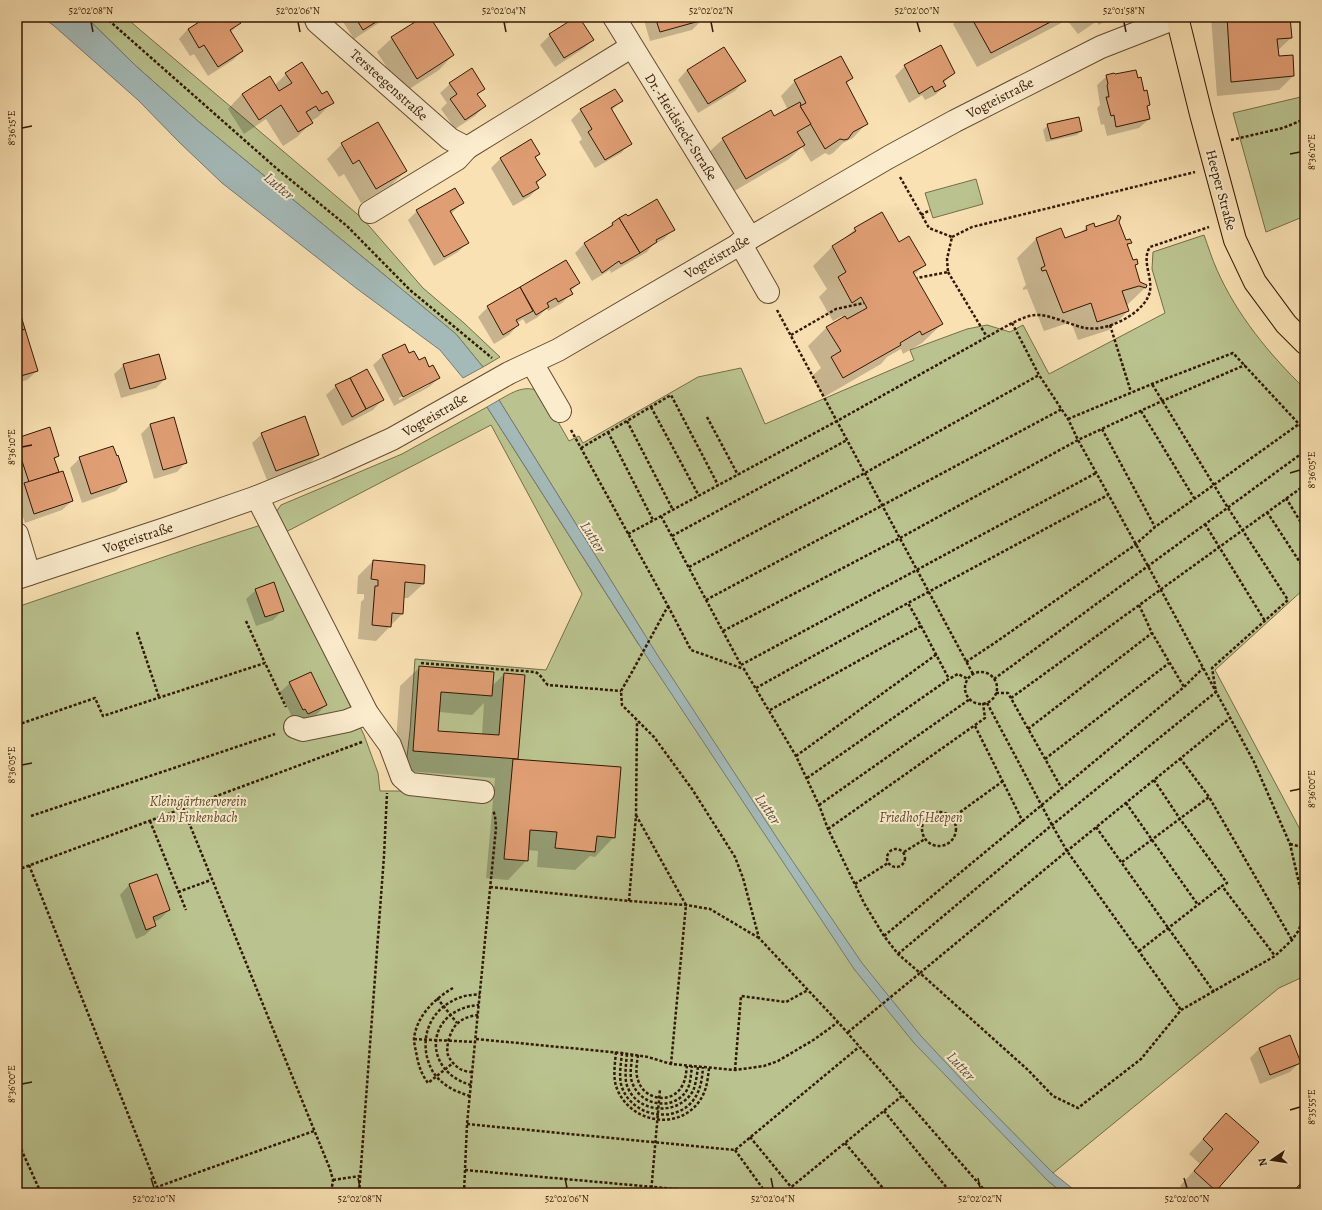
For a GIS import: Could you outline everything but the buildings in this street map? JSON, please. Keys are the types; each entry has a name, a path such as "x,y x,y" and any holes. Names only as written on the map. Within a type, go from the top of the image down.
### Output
{"main road":[{"name":"Heeper Straße","path":"1178,17 1185,53 1209,145 1229,221 1238,246 1255,282 1286,324 1305,344"}],"street":[{"name":"Tersteegenstraße","path":"315,17 317,22 450,140 467,148"},
{"name":"Dr.-Heidsieck-Straße","path":"614,17 745,240 768,292"},
{"name":"Vogteistraße","path":"23,576 165,530 257,497 328,468 392,439 509,373 558,350 889,157 994,101 1088,54 1128,36 1178,17"},
{"path":"370,212 457,159 467,148 631,47"},
{"path":"532,363 560,411"},
{"path":"257,497 372,721 390,745 402,777 410,784 483,792"},
{"path":"17,534 23,576"},
{"path":"295,727 303,730 347,721 372,721"}],"path":[{"path":"105,17 258,153 346,226 410,290 509,373"},
{"path":"1209,145 1283,128 1305,119"},
{"path":"889,157 929,228 952,237 972,228 1215,167"},
{"path":"921,214 930,210"},
{"path":"628,534 1027,316 1041,315 1086,328 1097,328 1125,320 1132,315 1148,298 1151,288 1146,252 1150,247 1229,221"},
{"path":"952,237 947,259 948,272 987,337"},
{"path":"917,278 948,272"},
{"path":"768,292 973,674"},
{"path":"791,335 836,309 864,303"},
{"path":"661,516 741,665 770,710 796,756 819,805 828,830 864,903 884,936 898,954 1028,1070 1053,1096 1078,1108 1141,1059 1181,1010 1275,956 1292,940 1299,930 1303,908 1299,880 1290,844 1254,762 1204,668 1078,440 1068,419 1039,375 1012,323"},
{"path":"1110,325 1131,392"},
{"path":"1068,419 1131,392 1233,353 1299,424 1305,433"},
{"path":"723,631 900,538 1078,440 1245,365"},
{"path":"689,567 865,473 1039,375"},
{"path":"1152,384 1228,508 1288,600 1212,668 1216,692"},
{"path":"581,448 671,395 718,486"},
{"path":"651,407 699,496"},
{"path":"706,600 1062,409"},
{"path":"560,411 691,650 744,669"},
{"path":"1141,411 1194,498"},
{"path":"707,416 738,475"},
{"path":"627,421 673,510"},
{"path":"966,662 1135,544 1154,527 1299,424"},
{"path":"1102,429 1154,527"},
{"path":"608,432 653,520"},
{"path":"672,536 847,440"},
{"path":"994,679 1305,451"},
{"path":"741,665 1096,473"},
{"path":"1011,698 1305,485"},
{"path":"756,688 908,603 1108,495"},
{"path":"1286,498 1305,528"},
{"path":"1267,512 1305,570"},
{"path":"1205,524 1265,621"},
{"path":"908,603 949,679"},
{"path":"1139,605 1152,633 1184,688"},
{"path":"668,606 620,691 622,705 654,737 692,789 735,857 760,938"},
{"path":"31,816 295,727 246,621"},
{"path":"770,710 921,626"},
{"path":"137,632 159,697"},
{"path":"1028,729 1152,633"},
{"path":"796,756 936,654"},
{"path":"17,725 95,698 103,716 265,663"},
{"path":"421,663 535,672 539,673 544,682 548,685 620,691"},
{"path":"1045,759 1169,663"},
{"path":"884,936 1184,688 1204,668"},
{"path":"982,672 987,673 994,679 997,688 994,697 985,703 978,703 970,699 966,689 968,679 973,674 982,672"},
{"path":"807,778 949,679 958,674 968,679"},
{"path":"898,954 1052,825 1216,692"},
{"path":"996,693 1008,693 1062,789"},
{"path":"819,805 970,699"},
{"path":"828,830 985,718 985,703"},
{"path":"985,703 1067,851 1181,1010"},
{"path":"847,1033 1230,718"},
{"path":"629,901 636,815 637,720"},
{"path":"17,870 358,744 363,741 372,721"},
{"path":"975,726 1023,822"},
{"path":"1180,758 1209,797 1292,940"},
{"path":"1139,951 1227,883 1180,819 1154,780"},
{"path":"952,818 1003,781"},
{"path":"359,1193 387,791 410,784"},
{"path":"464,1193 467,1124 496,822 490,802 483,792"},
{"path":"1122,862 1209,797"},
{"path":"1126,803 1198,905"},
{"path":"183,808 333,1180 331,1193"},
{"path":"941,812 952,818 957,830 952,842 944,846 936,846 932,845 925,839 922,827 928,816 932,813 941,812"},
{"path":"636,815 686,905 671,1064"},
{"path":"150,821 186,910"},
{"path":"1096,827 1214,992"},
{"path":"904,852 925,839"},
{"path":"1290,844 1305,848"},
{"path":"896,848 904,852 904,864 900,867 893,867 888,863 886,859 889,852 896,848"},
{"path":"855,884 888,863"},
{"path":"29,866 159,1193"},
{"path":"178,892 211,880"},
{"path":"1222,886 1275,956"},
{"path":"490,887 629,901 686,905 710,909 760,938 838,1022 987,1193"},
{"path":"453,988 437,998 426,1010 419,1023 414,1039 419,1065 428,1083 453,1063"},
{"path":"735,1070 741,996 786,1002 808,990"},
{"path":"470,1096 456,1091 444,1084 431,1069 425,1049 425,1039 426,1031 435,1015 444,1007 459,998 480,994"},
{"path":"437,998 457,1024"},
{"path":"471,1085 452,1077 441,1064 436,1047 436,1040 444,1021 450,1014 462,1008 479,1005"},
{"path":"472,1072 461,1070 453,1063 447,1054 451,1031 457,1024 470,1016 478,1015"},
{"path":"414,1039 475,1041 616,1052 648,1056 671,1064 735,1070 764,1066 778,1061 815,1039 838,1022"},
{"path":"467,1124 735,1150 859,1047"},
{"path":"616,1052 614,1069 616,1085 622,1100 634,1112 648,1119 664,1121 680,1117 693,1108 703,1095 708,1080 709,1068"},
{"path":"622,1053 620,1070 621,1084 627,1097 637,1107 650,1114 664,1115 678,1112 690,1104 698,1092 702,1079 703,1067"},
{"path":"627,1054 626,1083 632,1094 640,1103 651,1108 663,1109 675,1106 686,1100 693,1090 698,1067"},
{"path":"632,1054 632,1081 636,1091 643,1098 653,1103 663,1104 673,1102 682,1096 688,1088 692,1066"},
{"path":"638,1055 637,1080 641,1088 647,1094 659,1098 671,1096 678,1092 683,1085 687,1066"},
{"path":"651,1193 660,1089"},
{"path":"784,1193 902,1096"},
{"path":"884,1111 951,1193"},
{"path":"157,1188 314,1131"},
{"path":"750,1137 796,1193"},
{"path":"17,1140 41,1193"},
{"path":"845,1143 887,1193"},
{"path":"735,1150 766,1193"},
{"path":"464,1170 651,1186 698,1191 699,1193"},
{"path":"333,1180 360,1176"}],"green space":[{"path":"86,17 125,17 363,219 423,288 464,323 500,357 483,367 456,334 199,122 136,66"},
{"path":"1305,96 1305,216 1266,232 1233,113"},
{"path":"976,179 983,204 933,218 925,193"},
{"name":"Friedhof Heepen","path":"1204,235 1217,270 1234,303 1267,348 1305,389 1305,588 1215,670 1303,835 1305,834 1305,976 1279,988 1053,1173 1048,1181 1063,1193 17,1193 17,607 261,525 271,539 364,735 378,773 380,791 403,791 410,731 415,659 546,670 582,594 491,425 282,534 276,512 281,505 402,454 487,407 639,645 644,634 499,400 514,392 524,389 541,392 569,441 579,436 583,443 698,377 741,368 765,424 914,360 910,350 967,329 987,325 1010,332 1023,325 1049,374 1165,313 1152,269 1153,252"}],"shaded area":[{"path":"41,17 86,17 136,66 199,122 456,334 483,367 463,378 440,350 356,288 222,183 138,100 53,25"},
{"path":"499,400 658,656 781,844 862,963 921,1036 980,1099 1053,1173 1078,1193 1063,1193 1048,1181 914,1043 854,969 643,651 487,407"}],"water label":[{"name":"Lutter","path":"279,186"},
{"name":"Lutter","path":"593,537"},
{"name":"Lutter","path":"768,809"},
{"name":"Lutter","path":"961,1066"}],"park label":[{"name":"Kleingärtnerverein Am Finkenbach","path":"198,810"}]}
